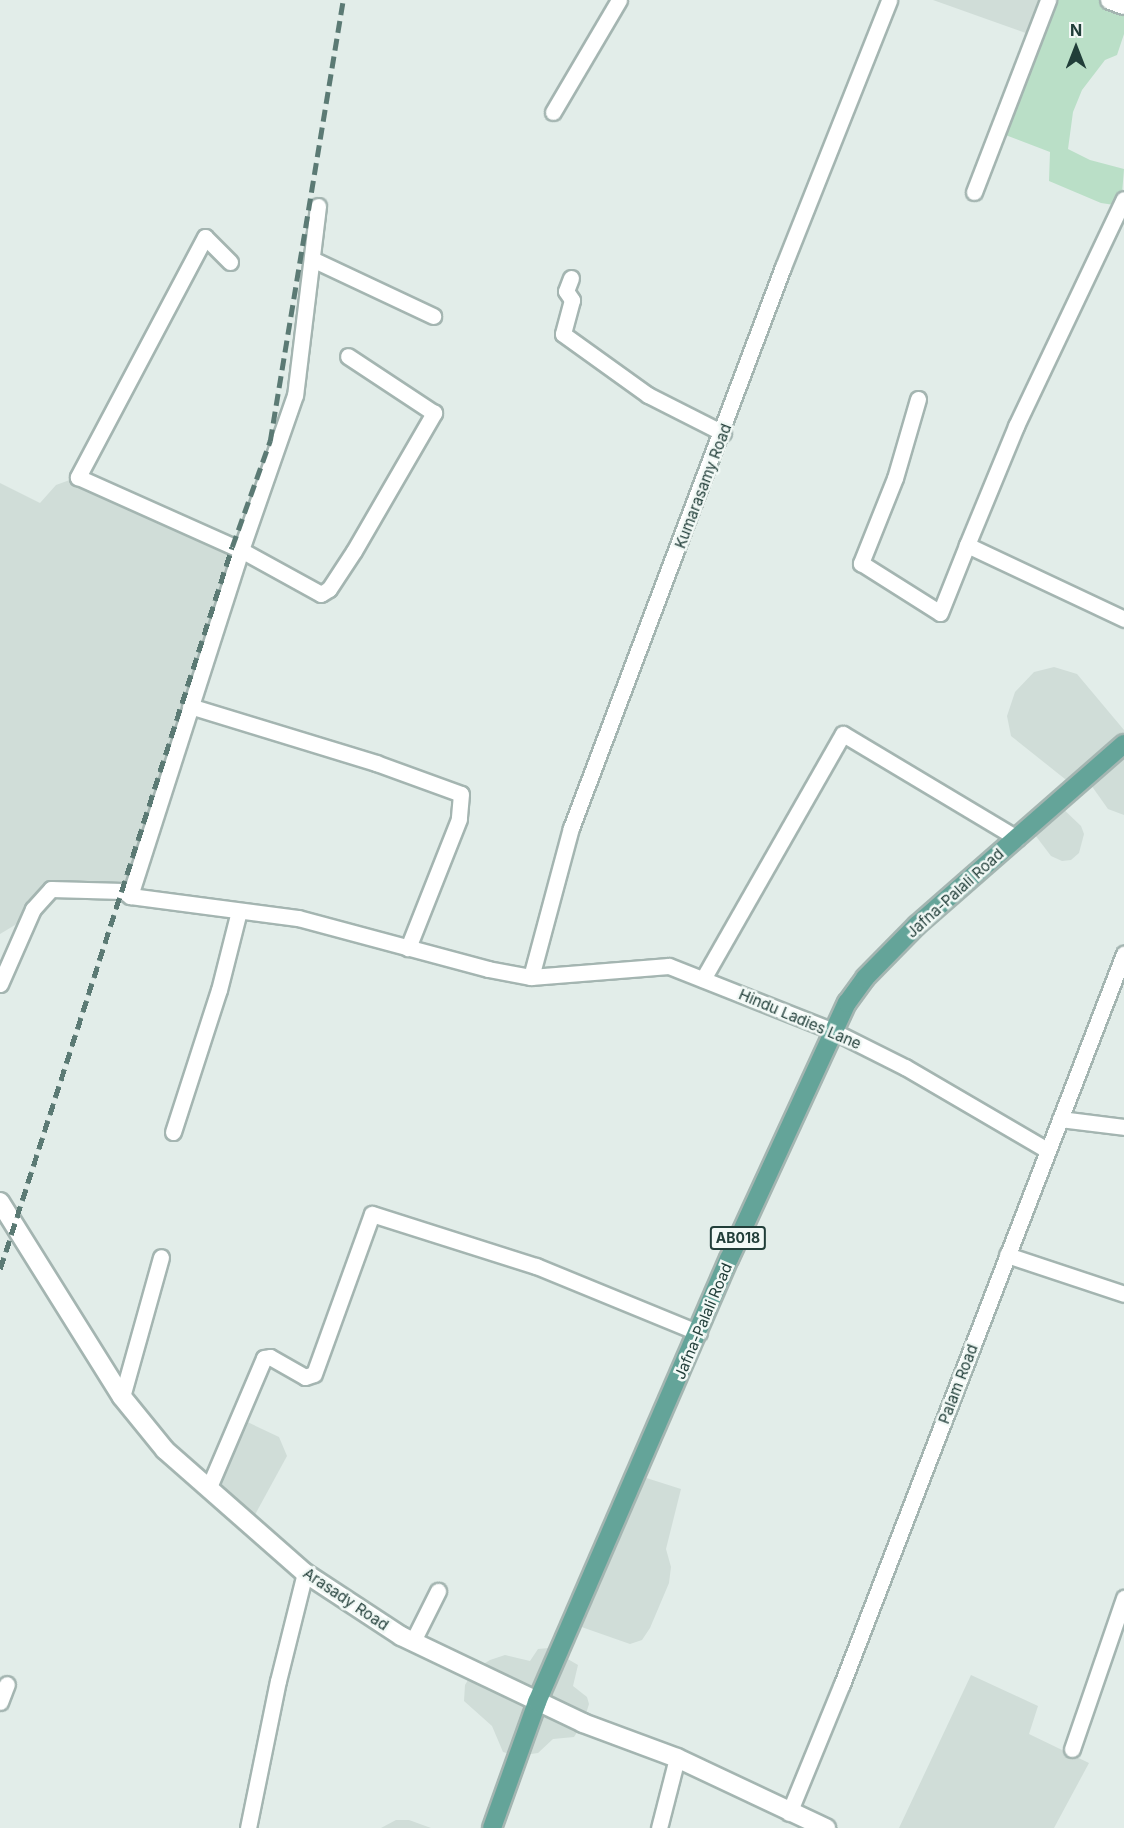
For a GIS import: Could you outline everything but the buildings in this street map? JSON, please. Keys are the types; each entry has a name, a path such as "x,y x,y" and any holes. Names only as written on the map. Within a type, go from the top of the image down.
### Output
{"main road":[{"path":"1110,0 1124,5"},
{"name":"Jafna-Palali Road","path":"492,1828 537,1702 833,1031 865,978 917,925 1124,744"},
{"name":"Arasady Road","path":"0,1202 122,1397 165,1450 210,1487 305,1574 360,1613 537,1702 677,1758 822,1827"}],"street":[{"path":"553,112 619,0"},
{"name":"Kumarasamy Road","path":"531,977 571,828 723,433 783,267 889,0"},
{"path":"974,192 1048,0"},
{"path":"918,399 895,478 861,563 940,613 1016,426 1124,199"},
{"path":"130,896 241,550 295,395 318,206"},
{"path":"230,262 205,237 78,477 241,550 314,592 325,593 354,551 434,413 348,356"},
{"path":"312,259 433,316"},
{"path":"571,279 566,291 572,300 563,334 648,395 723,433"},
{"path":"967,545 1124,619"},
{"path":"190,706 376,763 461,794 459,819 408,948"},
{"path":"703,979 843,734 1017,838"},
{"name":"Hindu Ladies Lane","path":"0,984 33,909 51,889 123,891 130,896 298,918 408,948 531,977 669,966 833,1031 905,1067 1047,1150"},
{"path":"173,1132 219,990 239,910"},
{"name":"Palam Road","path":"789,1813 832,1709 1124,954"},
{"path":"1060,1119 1124,1127"},
{"path":"210,1487 264,1358 270,1357 305,1377 314,1374 372,1214 536,1266 699,1333"},
{"path":"1007,1255 1124,1294"},
{"path":"122,1397 161,1257"},
{"path":"248,1828 305,1574"},
{"path":"413,1641 438,1591"},
{"path":"1072,1749 1124,1598"},
{"path":"0,1702 7,1684"},
{"path":"659,1828 677,1758"}],"shaded area":[{"path":"933,0 1048,0 1034,36"},
{"path":"78,477 232,547 123,891 51,889 15,925 0,934 0,483 40,503 56,485"},
{"path":"1054,667 1077,674 1124,730 1124,815 1108,809 1086,778 1075,787 1011,736 1007,716 1015,692 1034,672"},
{"path":"1057,803 1081,826 1084,834 1079,853 1071,860 1062,861 1051,856 1029,827"},
{"path":"241,1419 279,1437 287,1456 251,1522 209,1487"},
{"path":"637,1475 681,1489 666,1549 671,1567 669,1583 650,1628 642,1640 630,1644 573,1624"},
{"path":"549,1648 578,1665 573,1686 587,1697 589,1704 583,1723 574,1737 553,1739 538,1753 517,1756 503,1752 492,1726 464,1701 465,1685 474,1670 490,1660 505,1655 530,1661 538,1649"},
{"path":"971,1675 1038,1706 1029,1734 1089,1763 1054,1828 899,1828"},
{"path":"396,1820 409,1820 431,1828 381,1828"}],"green space":[{"path":"1048,0 1110,0 1124,5 1124,34 1117,55 1105,60 1082,90 1073,112 1068,149 1090,160 1124,169 1121,206 1101,203 1049,181 1050,152 995,131"}],"railway":[{"path":"0,1269 232,547 270,441 343,0"}]}
